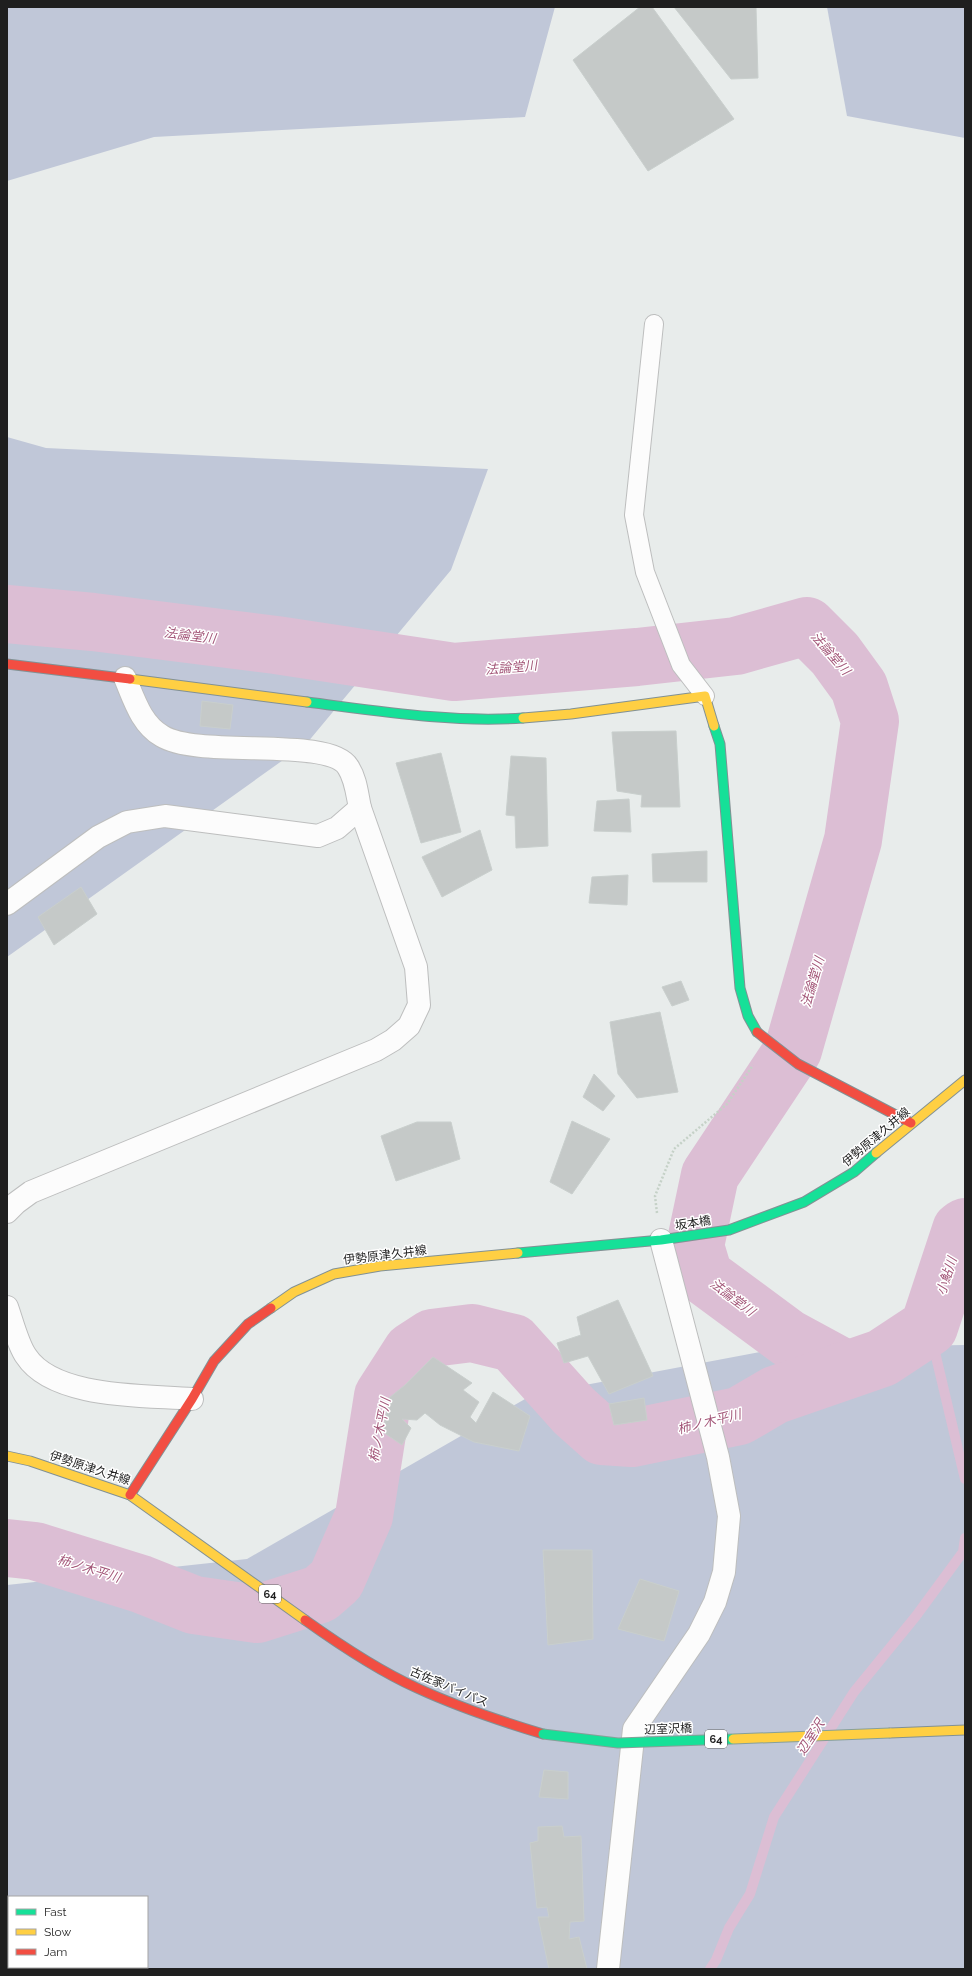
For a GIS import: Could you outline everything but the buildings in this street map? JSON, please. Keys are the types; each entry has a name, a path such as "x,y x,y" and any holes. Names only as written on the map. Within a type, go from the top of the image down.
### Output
{"street":[{"path":"7,664 357,708 442,716 502,719 572,714 705,696 720,744 740,988 748,1016 758,1033 798,1064 911,1123"},
{"path":"7,1212 31,1192 376,1050 393,1040 409,1026 419,1005 416,967 360,808 355,783 348,766 336,757 314,752 185,744 162,737 143,720 125,678"},
{"path":"7,904 98,837 127,822 165,816 318,836 337,828 360,808"},
{"name":"伊勢原津久井線","path":"729,1230 804,1202 854,1172 911,1123 965,1080"},
{"name":"坂本橋","path":"661,1240 729,1230"},
{"path":"608,1969 634,1729 700,1634 715,1602 724,1572 729,1516 718,1457 661,1240"},
{"name":"伊勢原津久井線","path":"7,1456 30,1461 130,1496 192,1399 214,1361 248,1324 294,1292 334,1274 380,1266 661,1240"},
{"path":"7,1307 26,1356 41,1372 62,1384 87,1391 192,1399"},
{"name":"古佐家バイパス","path":"130,1496 190,1537 350,1652 416,1688 494,1719 543,1734"},
{"name":"辺室沢橋","path":"543,1734 618,1743 965,1730"}],"lane":[{"path":"654,324 634,515 645,572 681,665 705,696"}],"path":[{"path":"661,1240 655,1196 674,1149 727,1104 753,1067 758,1033"}],"shaded area":[{"path":"7,7 555,7 525,117 154,137 7,181"},
{"path":"827,7 965,7 965,138 847,116"},
{"path":"7,437 46,448 488,469 451,570 307,743 7,957"},
{"path":"965,1345 965,1969 7,1969 7,1585 247,1559 532,1395 781,1348"}],"waterway":[{"name":"法論堂川","path":"7,614 93,622 276,645 454,672 637,657 736,646 807,626 835,654 859,687 870,721 853,840 793,1050 710,1175 695,1246 704,1276 788,1338 847,1370"},
{"name":"柿ノ木平川","path":"7,1548 35,1551 141,1584 194,1605 257,1614 320,1594 336,1580 364,1516 383,1396 412,1351 432,1338 472,1333 513,1343 574,1411 602,1436 632,1438 739,1416 775,1395 882,1358 929,1327 961,1230 965,1227"},
{"name":"辺室沢","path":"929,1327 965,1479"},
{"name":"辺室沢","path":"710,1969 716,1960 729,1928 750,1894 774,1817 854,1692 916,1616 963,1552 965,1538"}],"traffic: fast":[{"path":"307,702 442,718 523,718"},
{"path":"714,726 720,744 740,988 748,1016 757,1032"},
{"path":"518,1253 661,1240 729,1230 804,1202 854,1172 876,1153"},
{"path":"543,1734 618,1743 733,1739"}],"traffic: slow":[{"path":"130,679 307,702"},
{"path":"523,718 571,714 705,696 714,726"},
{"path":"876,1153 965,1080"},
{"path":"271,1308 294,1292 334,1274 380,1266 518,1253"},
{"path":"7,1456 30,1461 130,1495 305,1620"},
{"path":"890,1733 965,1730"},
{"path":"733,1739 890,1733"}],"traffic: jam":[{"path":"7,664 130,679"},
{"path":"757,1032 798,1064 911,1123"},
{"path":"130,1495 192,1399 214,1361 248,1324 271,1308"},
{"path":"305,1620 359,1657 402,1681 432,1695 495,1719 543,1734"}],"water label":[{"name":"小鮎川","path":"946,1276"}]}
